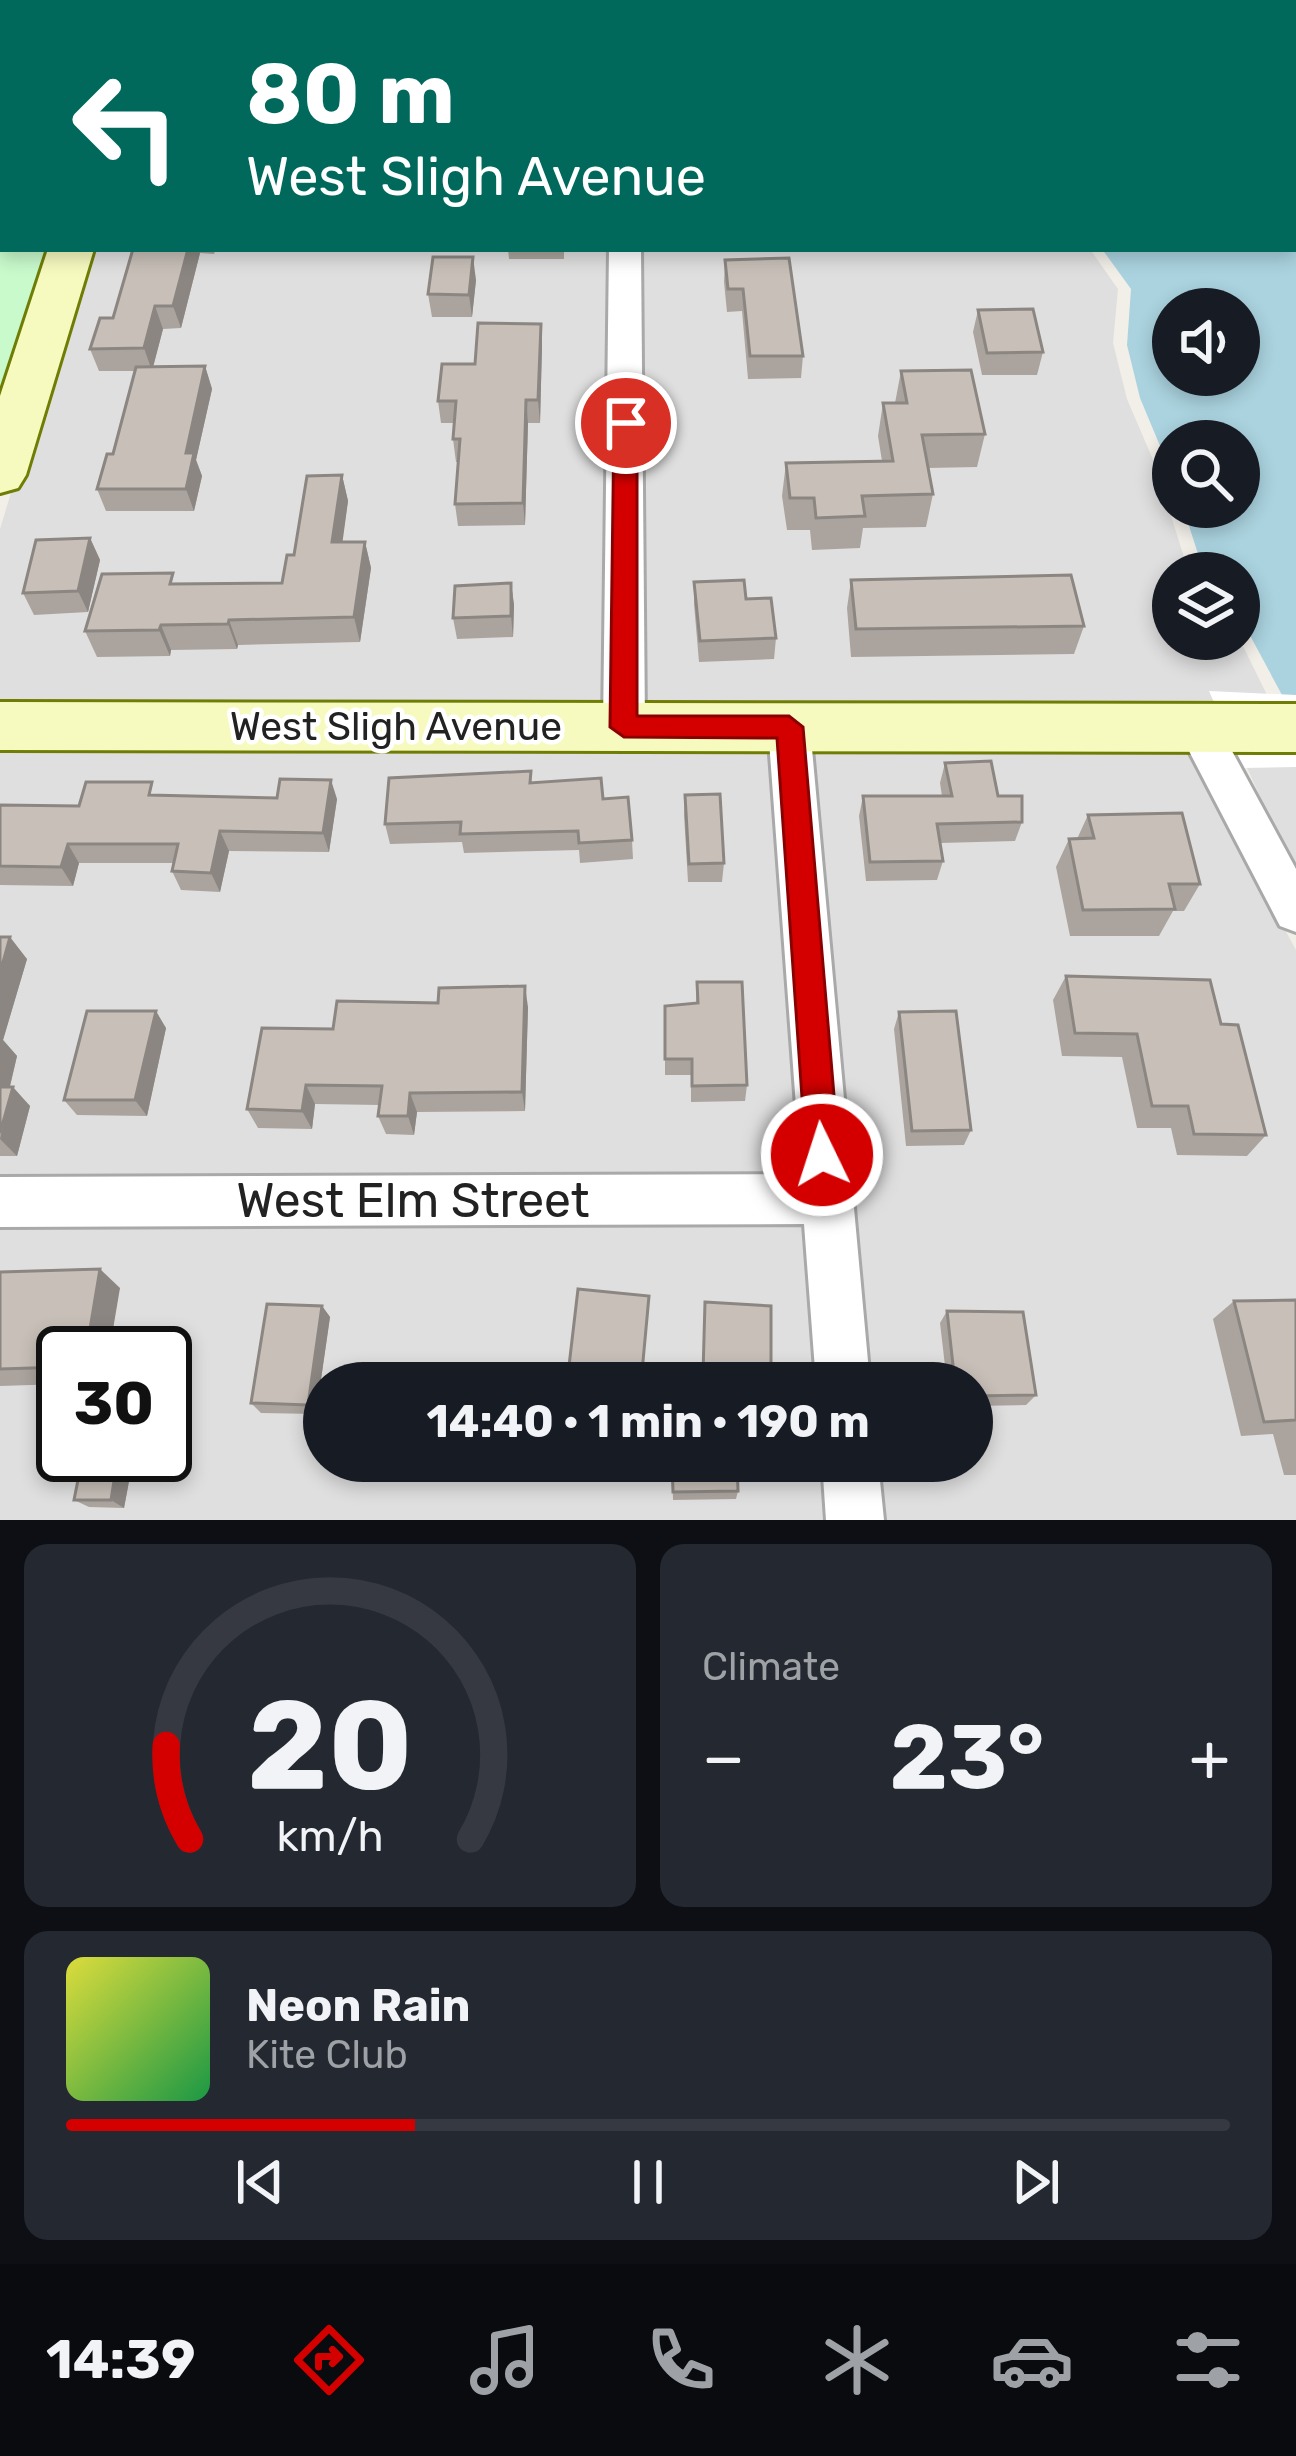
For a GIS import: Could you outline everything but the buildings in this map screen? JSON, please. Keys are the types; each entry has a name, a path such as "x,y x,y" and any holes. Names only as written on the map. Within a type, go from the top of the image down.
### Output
{"main road":[{"path":"0,475 70,252"},
{"name":"West Sligh Avenue","path":"0,726 1296,728"}],"street":[{"path":"624,727 625,252"},
{"path":"789,727 841,1362"},
{"path":"1212,728 1296,912"},
{"name":"West Elm Street","path":"0,1202 826,1199"},
{"path":"852,1482 855,1520"}],"shaded area":[{"path":"84,252 610,252 606,710 0,709 0,529"},
{"path":"639,252 1092,252 1118,289 1113,343 1127,399 1152,457 1152,528 1175,528 1182,552 1152,552 1152,660 1250,660 1275,711 642,710"},
{"path":"0,743 772,744 801,1174 0,1177"},
{"path":"809,744 1199,745 1252,869 1296,950 1296,1520 881,1520 877,1482 993,1482 993,1362 865,1362"},
{"path":"1237,745 1296,753 1296,874 1288,860"},
{"path":"805,1225 816,1362 303,1362 303,1482 827,1482 830,1520 0,1520 0,1227"}],"green space":[{"path":"0,252 56,252 0,425"}],"water":[{"path":"1104,252 1296,252 1296,721 1260,654 1260,552 1197,552 1190,528 1260,528 1260,420 1152,420 1152,427 1127,345 1131,289"}],"pier":[{"path":"1209,691 1296,695 1296,767 1243,768"}],"route":[{"path":"626,423 624,727 789,727 822,1155"}]}
